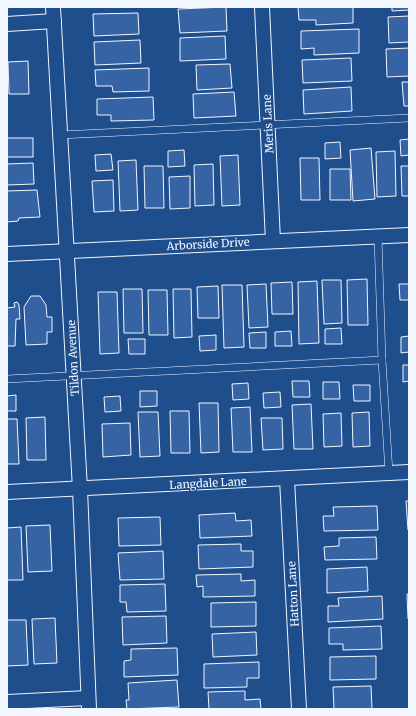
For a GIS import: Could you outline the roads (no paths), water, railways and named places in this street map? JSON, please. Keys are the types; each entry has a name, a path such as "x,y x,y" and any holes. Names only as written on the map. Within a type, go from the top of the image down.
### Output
{"street":[{"name":"Tildon Avenue","path":"53,7 80,489 89,704"},
{"name":"Meris Lane","path":"262,7 273,241"},
{"path":"7,24 54,21"},
{"name":"Arborside Drive","path":"7,254 66,250 409,236"},
{"name":"Langdale Lane","path":"7,492 409,472"},
{"name":"Hatton Lane","path":"287,479 299,709"},
{"path":"7,702 89,704"}],"lane":[{"path":"60,135 409,118"},
{"path":"378,237 382,360 389,473"},
{"path":"7,379 382,360"}]}
